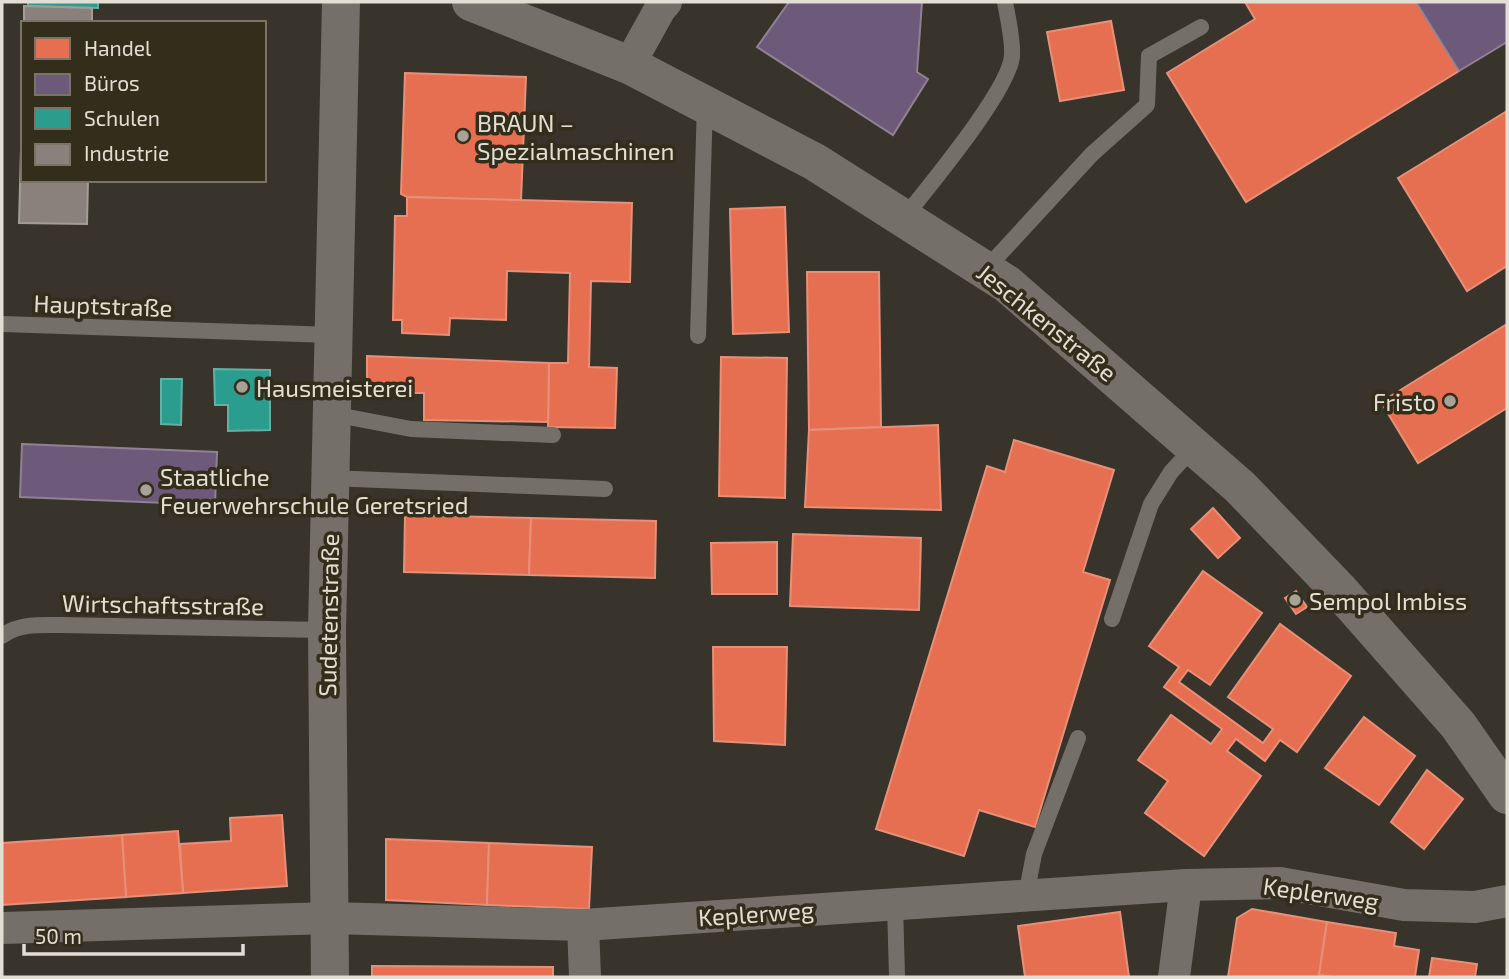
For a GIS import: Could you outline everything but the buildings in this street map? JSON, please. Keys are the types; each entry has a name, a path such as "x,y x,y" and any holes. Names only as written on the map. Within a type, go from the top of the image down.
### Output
{"street":[{"name":"Sudetenstraße","path":"330,977 327,630 341,2"},
{"name":"Jeschkenstraße","path":"471,2 629,65 705,104 815,162 1007,284 1240,487 1341,592 1458,725 1507,795"},
{"path":"629,65 666,2"},
{"name":"Keplerweg","path":"2,929 330,918 583,925 1186,885 1280,883 1404,905 1475,907 1507,901"},
{"path":"1174,977 1186,885"},
{"path":"583,925 585,977"}],"lane":[{"path":"904,218 976,123 1007,75 1012,56 1005,2"},
{"path":"985,270 1092,154 1147,104 1149,55 1201,26"},
{"path":"698,336 705,104"},
{"name":"Hauptstraße","path":"2,324 334,335"},
{"path":"332,414 411,429 553,435"},
{"path":"1112,619 1151,504 1171,472 1195,447"},
{"path":"330,478 605,489"},
{"name":"Wirtschaftsstraße","path":"2,636 10,629 25,626 61,625 327,630"},
{"path":"1026,895 1034,854 1079,738"},
{"path":"895,904 897,977"}],"place":[{"name":"BRAUN – Spezialmaschinen","path":"463,136"},
{"name":"Hausmeisterei","path":"242,387"},
{"name":"Fristo","path":"1450,401"},
{"name":"Staatliche Feuerwehrschule Geretsried","path":"146,490"},
{"name":"Sempol Imbiss","path":"1295,600"}]}
